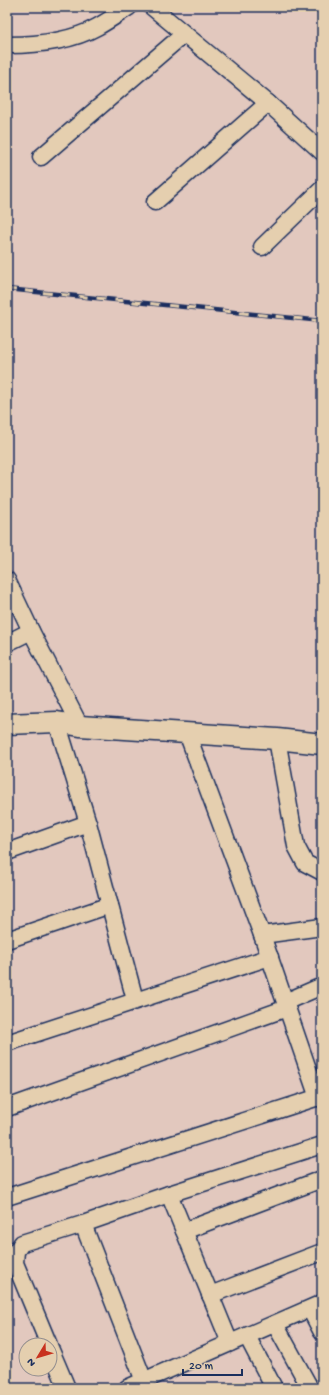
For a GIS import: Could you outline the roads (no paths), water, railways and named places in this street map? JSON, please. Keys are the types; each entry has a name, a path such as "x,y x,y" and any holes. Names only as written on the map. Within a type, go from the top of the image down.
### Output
{"street":[{"path":"7,45 27,45 62,40 96,28 129,7"},
{"path":"152,7 268,102 322,152"},
{"path":"41,157 184,34"},
{"path":"155,202 268,102"},
{"path":"262,247 322,188"},
{"path":"7,580 80,726"},
{"path":"7,643 31,630"},
{"path":"57,722 88,823 135,1000"},
{"path":"7,724 57,722 80,726 277,739 322,744"},
{"path":"7,1197 320,1097 187,733"},
{"path":"277,739 296,846 305,863 322,872"},
{"path":"7,852 88,823"},
{"path":"7,940 110,905"},
{"path":"262,935 322,927"},
{"path":"7,1043 270,957"},
{"path":"7,1108 286,1005 322,986"},
{"path":"46,1337 15,1262 16,1251 22,1243 322,1145"},
{"path":"184,1231 322,1179"},
{"path":"169,1194 230,1343"},
{"path":"83,1224 144,1381"},
{"path":"210,1295 322,1252"},
{"path":"127,1388 316,1306 322,1332"},
{"path":"275,1324 310,1388"},
{"path":"247,1336 274,1388"},
{"path":"58,1367 67,1388"}],"railway":[{"path":"7,289 322,321"}]}
